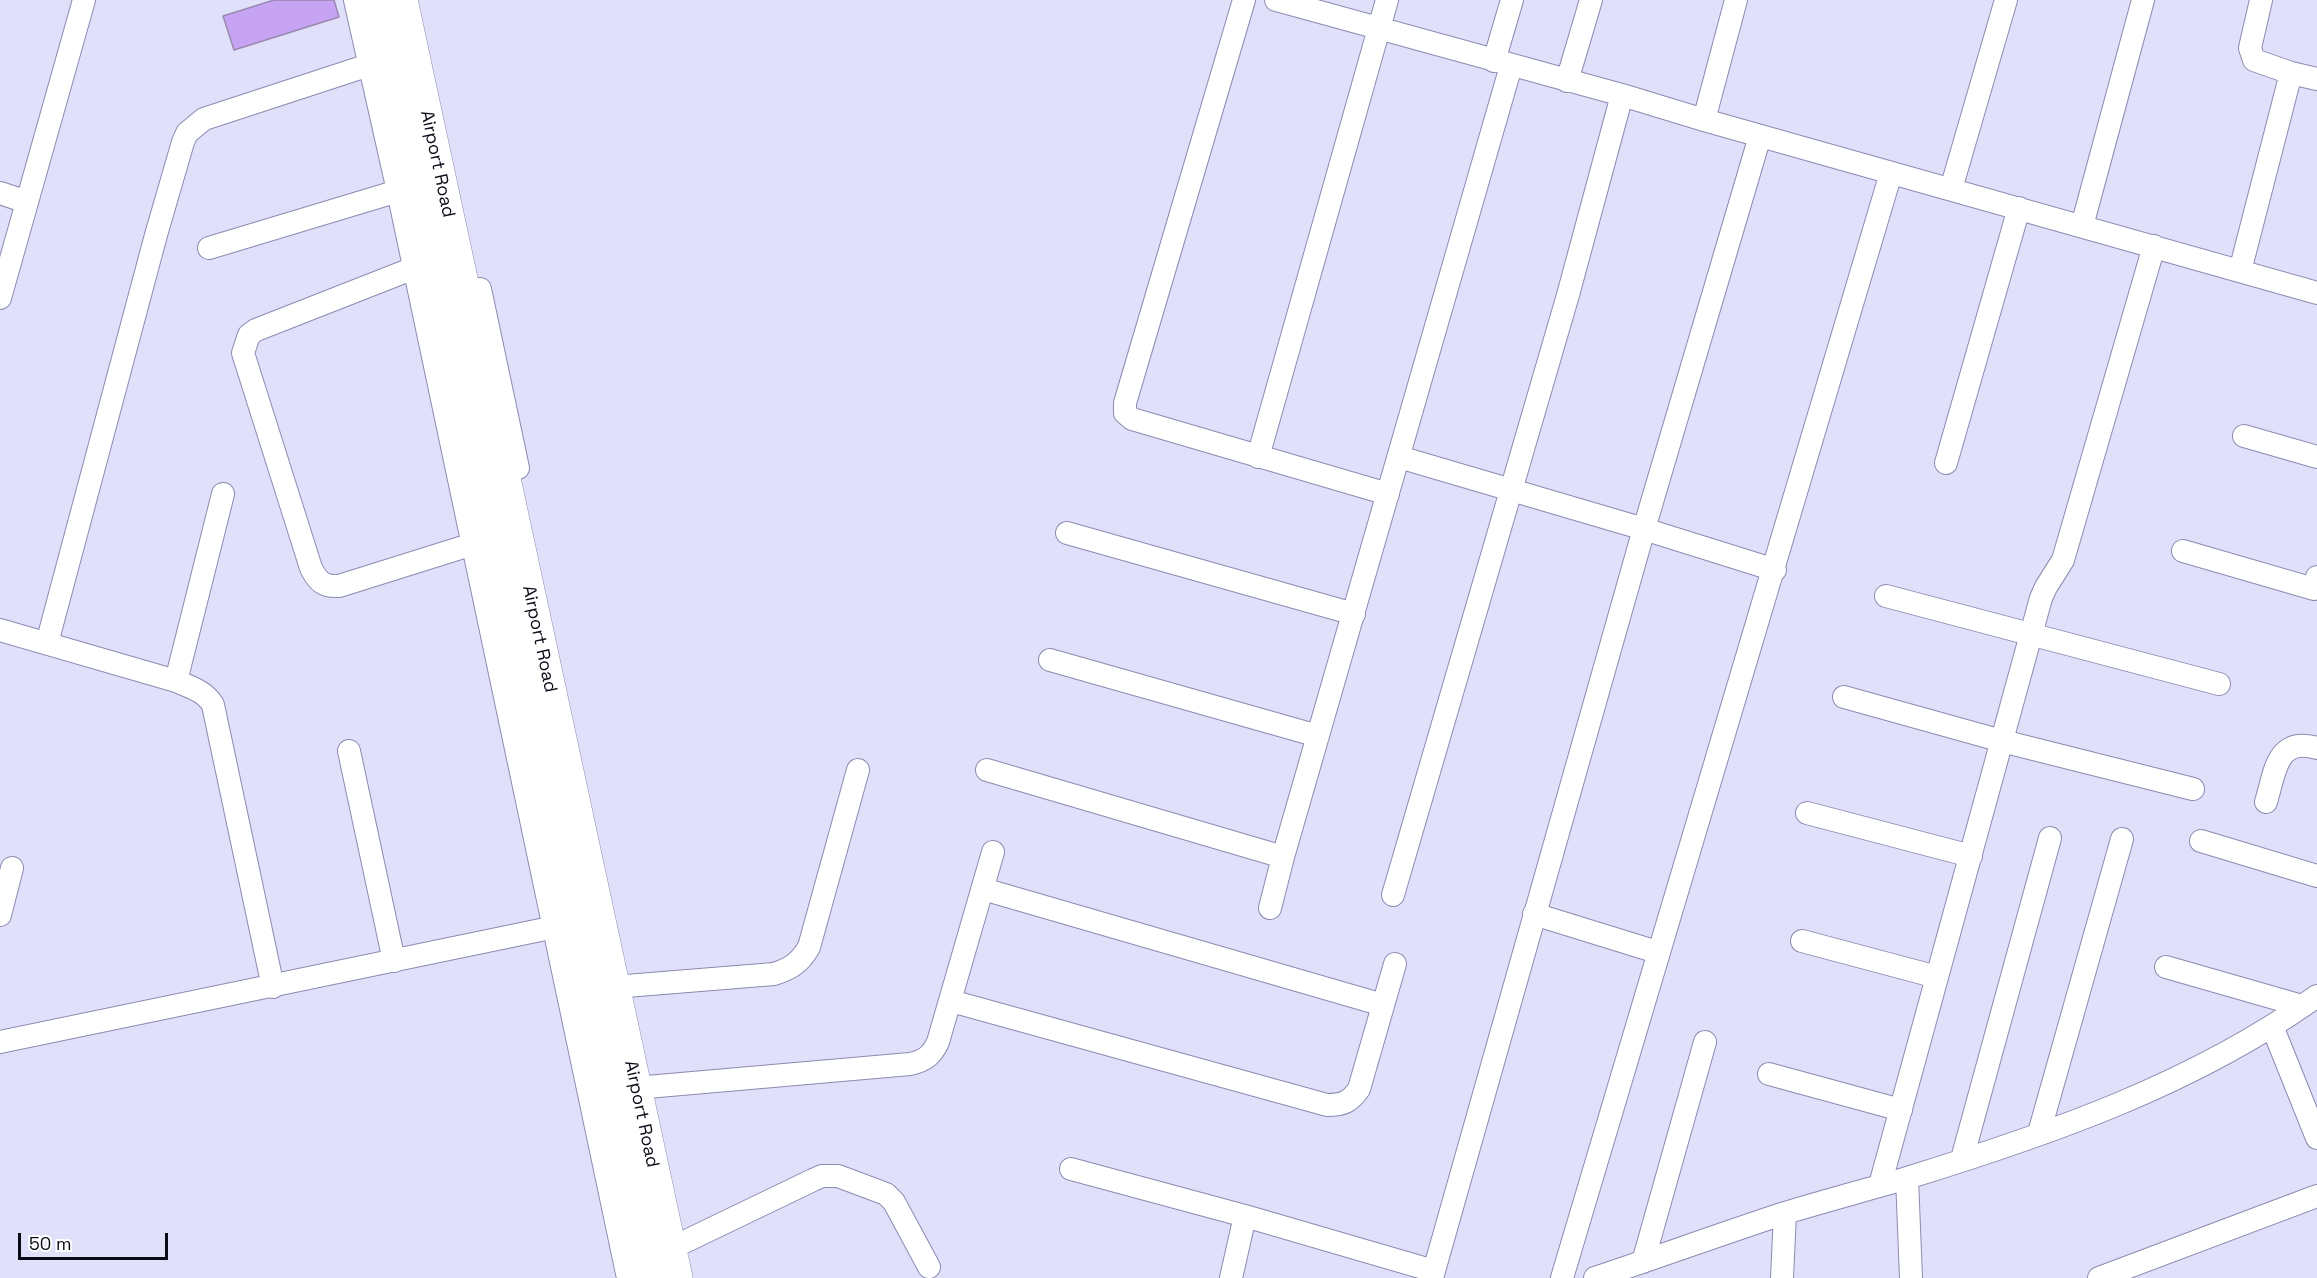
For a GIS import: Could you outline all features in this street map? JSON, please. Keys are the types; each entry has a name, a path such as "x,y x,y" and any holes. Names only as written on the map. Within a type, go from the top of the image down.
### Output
{"highway":[{"name":"Airport Road","path":"375,0 564,926 649,1278"},
{"name":"Airport Road","path":"401,0 676,1278"}],"street":[{"path":"0,298 84,0"},
{"path":"355,0 473,544 564,926 628,1278"},
{"path":"418,0 446,143 496,360 687,1278"},
{"path":"1244,0 1125,409 1127,417 1388,494"},
{"path":"1276,0 1622,95 2317,293"},
{"path":"1258,457 1387,0"},
{"path":"1270,908 1399,457 1502,63 1512,0"},
{"path":"1567,81 1591,0"},
{"path":"1704,120 1736,0"},
{"path":"1951,189 2006,0"},
{"path":"2082,226 2142,0"},
{"path":"2261,0 2251,40 2250,55 2260,64 2317,79"},
{"path":"47,644 153,246 188,133 204,119 369,65"},
{"path":"2240,271 2291,74"},
{"path":"1393,895 1511,490 1622,95"},
{"path":"1071,1169 1245,1216 1433,1274 1644,529 1760,136"},
{"path":"1562,1278 1657,952 1775,570 1891,172"},
{"path":"209,248 398,190"},
{"path":"0,193 27,202"},
{"path":"1946,463 2019,208"},
{"path":"1880,1185 2031,633 2046,587 2063,560 2154,246"},
{"path":"414,268 256,330 249,335 243,353 311,568 322,584 330,587 339,586 473,544"},
{"path":"2244,436 2317,457"},
{"path":"1399,457 1775,570"},
{"path":"176,681 223,494"},
{"path":"1067,533 1354,614"},
{"path":"2182,551 2316,585"},
{"path":"1886,596 2219,684"},
{"path":"0,630 176,681 205,694 213,705 273,987"},
{"path":"1050,660 1318,736"},
{"path":"1844,697 2002,741 2193,789"},
{"path":"2265,802 2279,759 2286,750 2294,746 2306,745 2317,748"},
{"path":"349,751 394,961"},
{"path":"626,986 774,974 790,969 803,958 809,947 858,770"},
{"path":"987,770 1283,857"},
{"path":"1807,813 1971,856"},
{"path":"1962,1159 2050,838"},
{"path":"2039,1133 2122,839"},
{"path":"2200,841 2317,876"},
{"path":"647,1087 919,1062 934,1051 951,1001 993,852"},
{"path":"0,915 12,868"},
{"path":"983,889 1383,1005"},
{"path":"1534,914 1657,952"},
{"path":"0,1042 564,926"},
{"path":"1802,941 1937,977"},
{"path":"951,1001 1327,1105 1341,1105 1352,1099 1359,1089 1395,964"},
{"path":"2166,967 2310,1001"},
{"path":"1595,1278 1785,1213 1907,1178 2099,1112 2188,1074 2272,1026 2310,1001"},
{"path":"2272,1026 2317,1138"},
{"path":"1643,1262 1705,1041"},
{"path":"1768,1074 1901,1110"},
{"path":"680,1244 813,1180 830,1175 845,1178 886,1194 894,1202 929,1267"},
{"path":"1907,1178 1911,1278"},
{"path":"2098,1278 2317,1196"},
{"path":"1782,1278 1785,1213"},
{"path":"1231,1278 1245,1216"}],"building":[{"path":"274,0 334,0 339,17 234,50 223,16"}]}
